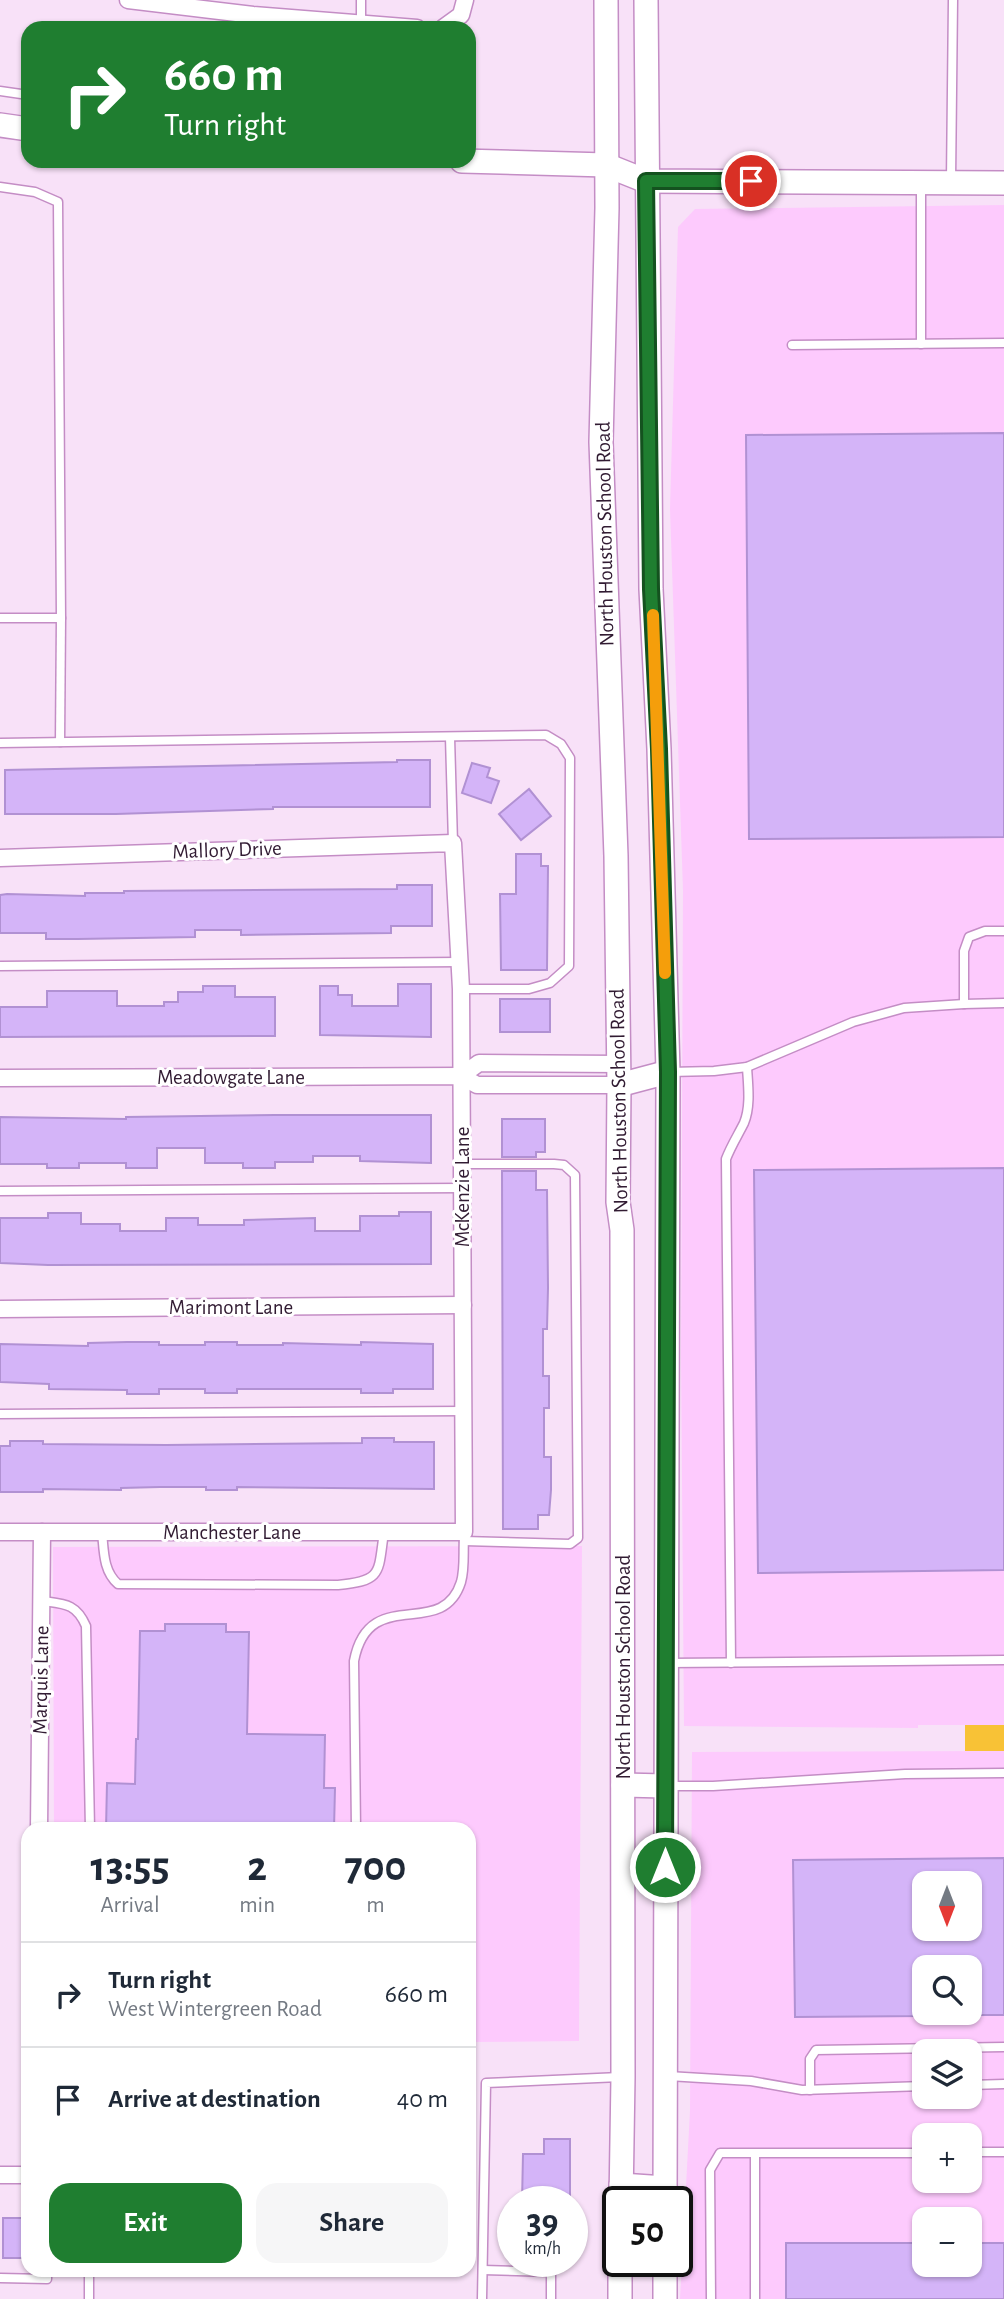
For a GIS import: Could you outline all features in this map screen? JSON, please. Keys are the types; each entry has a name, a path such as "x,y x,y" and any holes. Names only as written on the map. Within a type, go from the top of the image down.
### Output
{"main road":[{"name":"North Houston School Road","path":"606,0 601,442 616,856 618,1202 622,1230 621,2186"},
{"name":"North Houston School Road","path":"646,0 651,589 659,749 668,1072 665,2186"},
{"path":"0,125 21,128"},
{"path":"476,161 606,165 646,181 1004,183"},
{"path":"619,1075 668,1072"},
{"path":"623,1785 665,1786"},
{"path":"620,2277 620,2299"},
{"path":"664,2299 665,2277"}],"street":[{"path":"134,0 253,7 348,21"},
{"path":"453,21 461,15 465,0"},
{"name":"Mallory Drive","path":"0,858 453,843"},
{"name":"McKenzie Lane","path":"453,843 461,989 464,1536"},
{"name":"Meadowgate Lane","path":"0,1078 461,1076 479,1063 619,1075"},
{"name":"Marimont Lane","path":"0,1308 463,1305"},
{"name":"Manchester Lane","path":"0,1532 384,1532 464,1536"},
{"name":"Marquis Lane","path":"39,1822 42,1532"},
{"path":"0,2175 21,2175"}],"lane":[{"path":"361,0 361,21"},
{"path":"951,183 953,0"},
{"path":"0,91 21,94"},
{"path":"921,183 921,344"},
{"path":"0,187 35,192 58,202 60,742"},
{"path":"792,345 1004,343"},
{"path":"0,618 61,618"},
{"path":"0,743 545,736 561,744 570,758 569,966 550,983 529,989 461,989"},
{"path":"450,737 453,843"},
{"path":"964,1003 964,951 969,937 985,931 1004,931"},
{"path":"0,967 459,961"},
{"path":"668,1072 747,1067 853,1022 904,1008 1004,1003"},
{"path":"731,1662 726,1158 733,1139 744,1123 748,1105 747,1067"},
{"path":"356,1822 354,1661 357,1645 366,1631 379,1620 394,1615 427,1614 442,1607 453,1596 461,1582 464,1536 570,1544 578,1538 575,1175 564,1165 554,1164 462,1164"},
{"path":"0,1191 462,1188"},
{"path":"0,1414 464,1411"},
{"path":"102,1532 105,1562 110,1578 118,1584 338,1585 364,1583 373,1577 379,1566 384,1532"},
{"path":"42,1601 68,1605 80,1614 86,1626 90,1822"},
{"path":"665,1663 1004,1660"},
{"path":"665,1786 712,1786 905,1774 1004,1773"},
{"path":"810,2090 810,2059 816,2050 1004,2047"},
{"path":"665,2076 751,2081 810,2090 912,2086"},
{"path":"482,2299 486,2083 623,2077"},
{"path":"982,2085 1004,2084"},
{"path":"711,2299 710,2171 720,2153 912,2152"},
{"path":"982,2152 1004,2152"},
{"path":"755,2154 755,2299"},
{"path":"482,2270 551,2272 551,2299"},
{"path":"0,2278 47,2277"},
{"path":"89,2277 89,2299"}],"shaded area":[{"path":"1004,205 1004,1725 918,1725 918,1728 684,1726 681,1354 683,890 670,509 678,227 695,209"},
{"path":"582,1546 579,2041 476,2042 476,1822 54,1822 53,1547"},
{"path":"965,1725 1004,1725 1004,1751 965,1751"},
{"path":"1004,1751 1004,2299 680,2299 681,2277 693,2277 693,2186 686,2186 690,2111 692,1752"}],"building":[{"path":"1004,433 1004,837 749,839 746,435"},
{"path":"430,760 430,807 273,807 116,814 5,814 5,770"},
{"path":"472,763 490,768 487,777 499,781 491,803 462,793"},
{"path":"529,789 551,816 521,840 499,814"},
{"path":"516,854 541,854 541,866 548,866 547,970 501,970 500,894 516,894"},
{"path":"397,885 432,885 432,926 391,926 391,933 241,935 241,930 195,930 195,937 78,939 46,939 46,933 0,933 0,895 7,894 85,896 85,893 124,891 397,889"},
{"path":"398,984 431,984 431,1037 320,1035 320,986 338,986 338,995 352,995 352,1006 398,1006"},
{"path":"203,986 235,986 235,997 275,997 275,1036 0,1037 0,1007 47,1007 47,991 117,991 117,1006 164,1006 164,1002 178,1002 178,992 203,992"},
{"path":"500,999 550,999 550,1032 500,1032"},
{"path":"431,1115 431,1163 360,1161 360,1156 313,1156 313,1162 275,1162 275,1168 243,1168 243,1163 205,1163 205,1148 157,1148 157,1168 126,1168 126,1163 79,1163 79,1168 47,1168 47,1164 0,1164 0,1117 126,1119"},
{"path":"502,1119 545,1119 545,1152 536,1152 536,1157 502,1157"},
{"path":"1004,1168 1004,1570 758,1573 754,1170"},
{"path":"502,1171 536,1171 536,1190 547,1190 548,1288 547,1329 543,1329 543,1376 549,1376 549,1408 544,1408 544,1457 551,1457 551,1490 549,1515 538,1515 538,1529 503,1529"},
{"path":"399,1212 431,1212 431,1264 0,1263 0,1218 48,1218 48,1213 81,1213 81,1224 120,1224 120,1231 166,1231 166,1218 198,1218 198,1225 244,1225 244,1220 315,1218 315,1231 360,1231 360,1216 399,1216"},
{"path":"159,1342 159,1345 205,1345 205,1342 237,1342 237,1345 361,1345 361,1342 433,1344 433,1389 393,1389 393,1393 361,1393 361,1389 237,1389 237,1393 205,1393 205,1389 159,1389 159,1394 127,1394 127,1390 49,1389 49,1384 0,1382 0,1344 88,1346 88,1343"},
{"path":"362,1438 394,1438 394,1442 434,1442 434,1489 237,1487 237,1490 206,1490 206,1487 160,1487 0,1492 0,1446 10,1446 10,1441 43,1441 43,1444 166,1445 362,1443"},
{"path":"165,1624 226,1624 226,1632 249,1632 247,1734 325,1735 324,1788 335,1788 334,1822 106,1822 107,1783 135,1784 140,1631 165,1631"},
{"path":"1004,1858 1004,2015 982,2015 982,1955 912,1955 912,2016 795,2017 793,1860"},
{"path":"544,2139 570,2139 570,2186 522,2186 523,2154 544,2154"},
{"path":"3,2218 21,2218 21,2258 3,2258"},
{"path":"786,2243 912,2243 912,2277 982,2277 982,2243 1004,2243 1004,2299 786,2299"}],"slow traffic":[{"path":"653,615 665,973"}],"route":[{"path":"665,1867 668,1072 659,749 651,589 646,181 751,181"}]}
